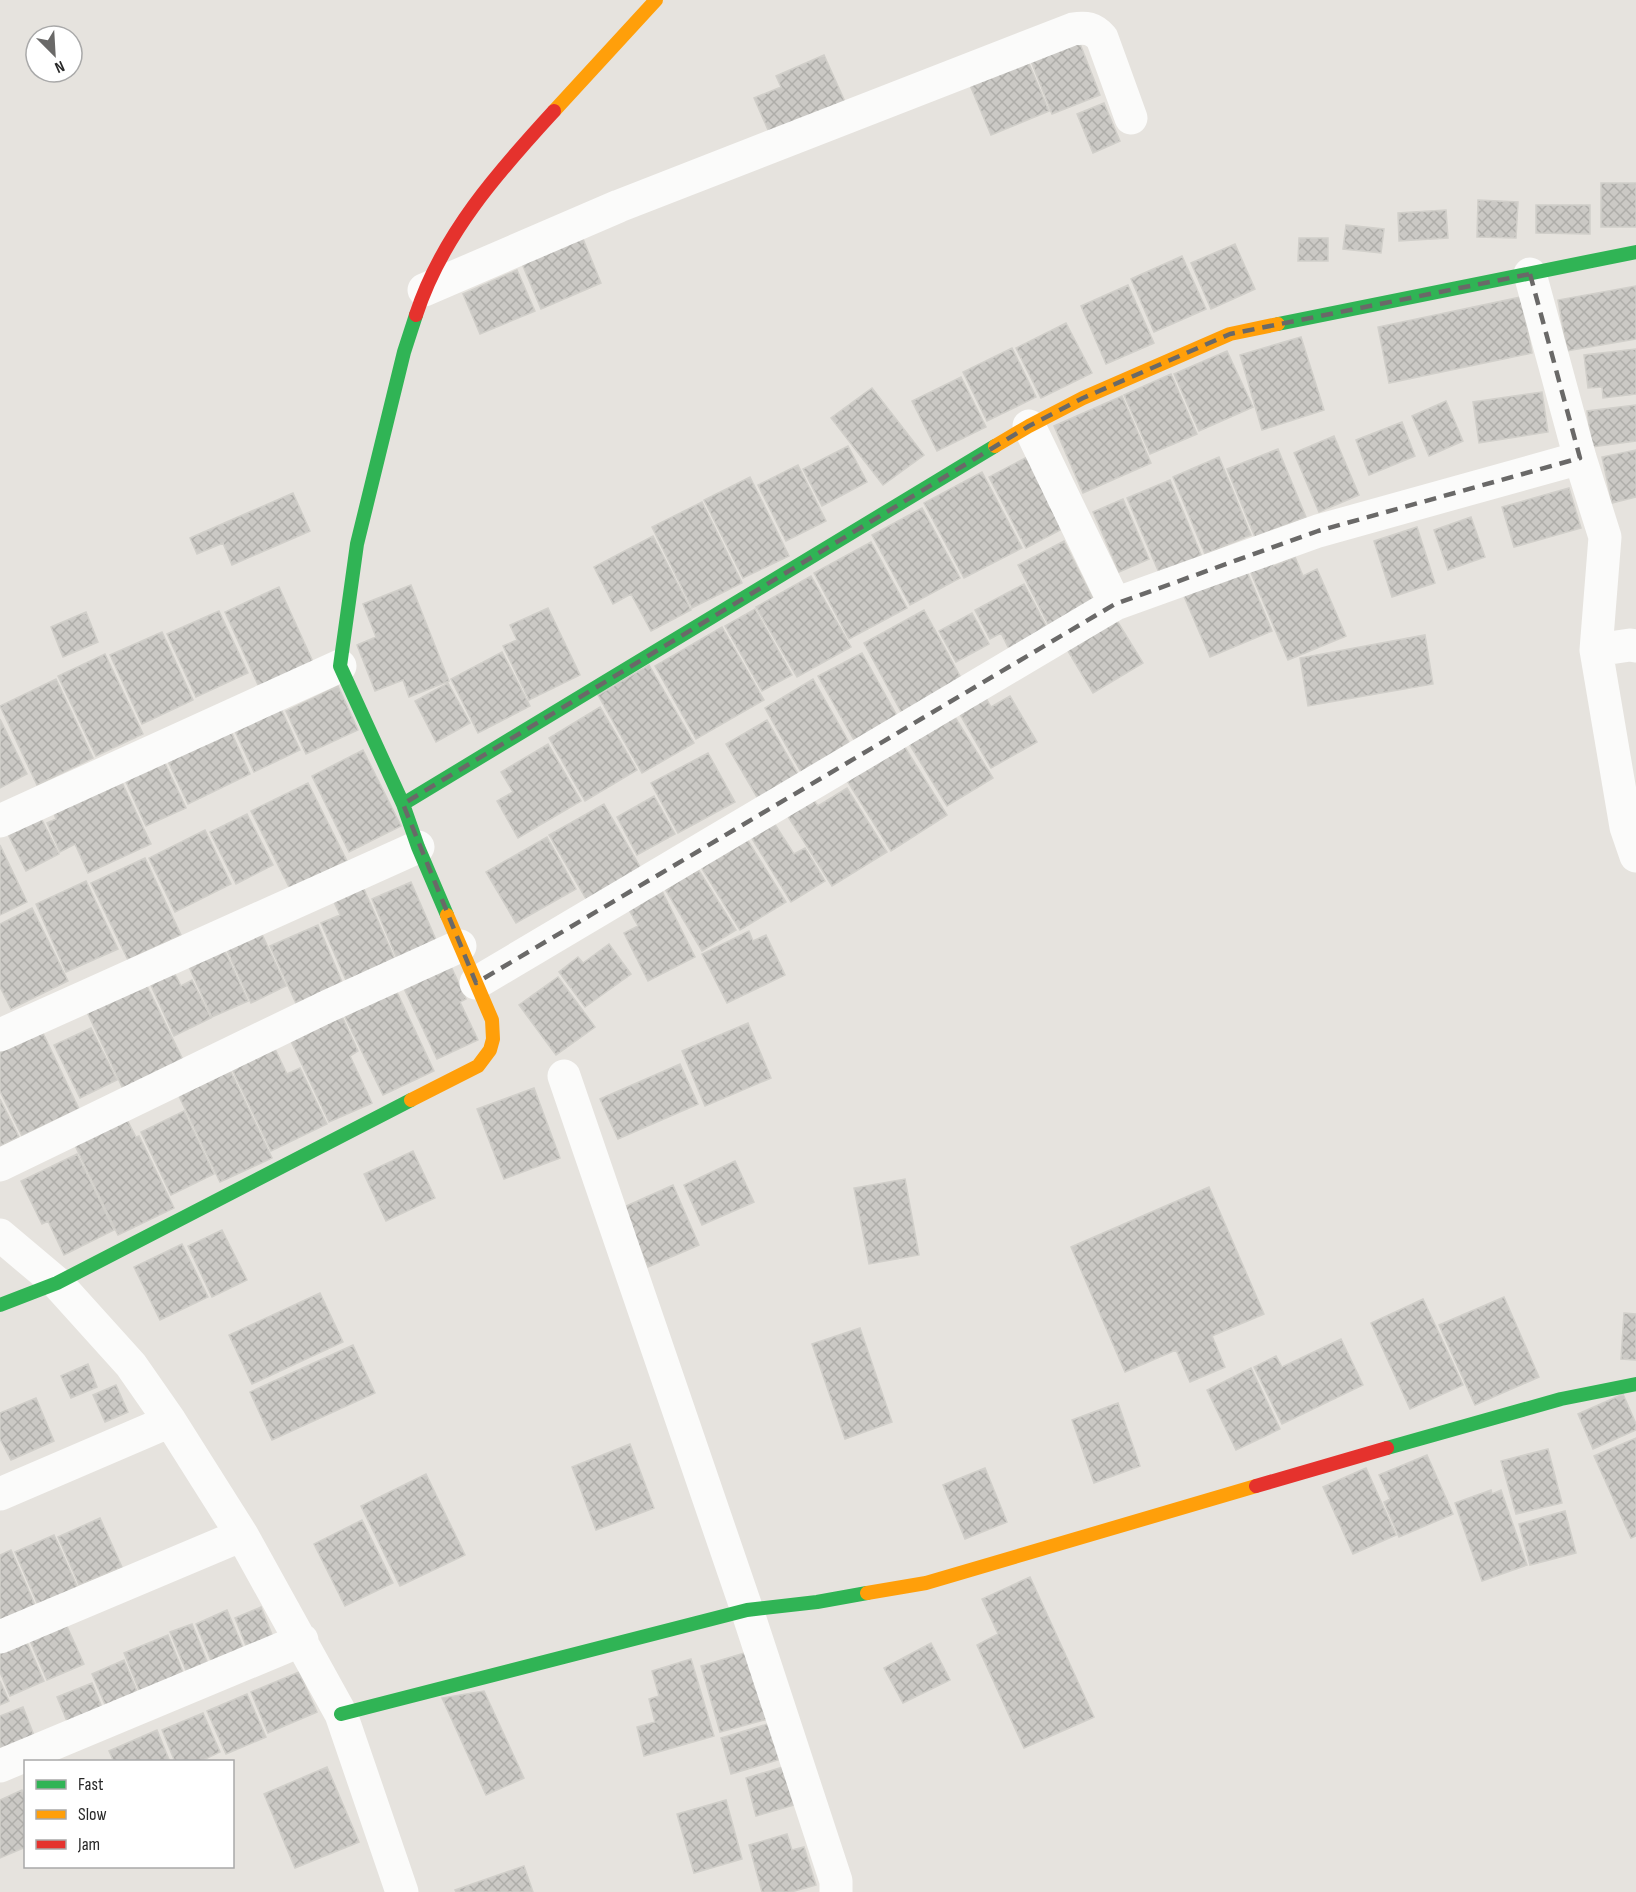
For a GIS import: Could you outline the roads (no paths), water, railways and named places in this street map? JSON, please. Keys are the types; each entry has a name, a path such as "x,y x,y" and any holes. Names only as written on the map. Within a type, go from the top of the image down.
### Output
{"street":[{"path":"0,1305 57,1283 478,1066 493,1047 492,1020 418,847 403,804 340,666 357,544 404,352 424,290 456,231 499,171 656,0"},
{"path":"424,290 619,206 1072,29 1086,27 1096,31 1102,38 1131,118"},
{"path":"403,804 1029,426 1083,398 1230,334 1636,252"},
{"path":"1530,274 1580,458 1605,537 1596,650 1626,827 1636,856"},
{"path":"1029,426 1115,604"},
{"path":"476,983 1115,604 1318,531 1580,458"},
{"path":"1596,650 1636,646"},
{"path":"0,821 340,666"},
{"path":"0,1035 418,847"},
{"path":"0,1165 316,1012 460,946"},
{"path":"564,1076 747,1610 832,1870 836,1892"},
{"path":"0,1235 57,1283 131,1365 170,1421 242,1535 341,1714 402,1892"},
{"path":"341,1714 747,1610 817,1602 926,1583 1550,1402 1636,1384"},
{"path":"0,1494 170,1421"},
{"path":"0,1637 242,1535"},
{"path":"0,1766 302,1640"}]}
